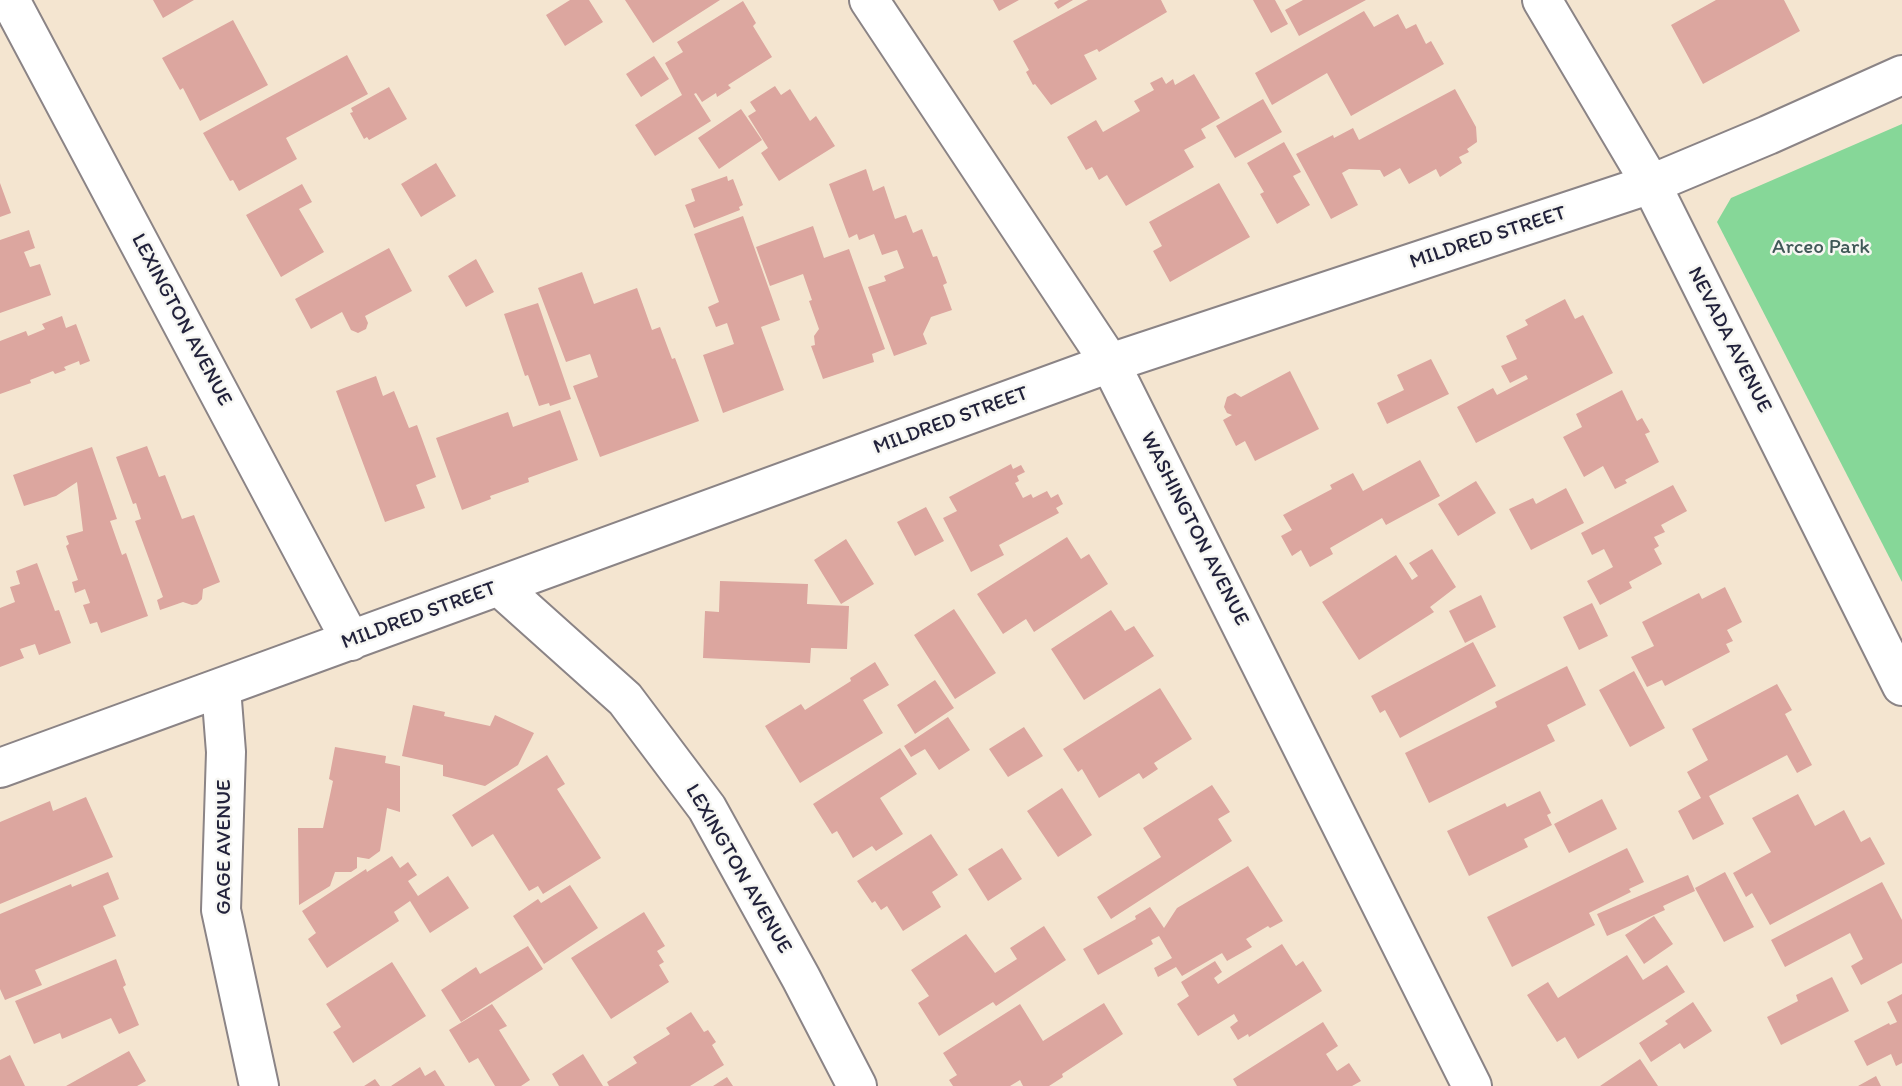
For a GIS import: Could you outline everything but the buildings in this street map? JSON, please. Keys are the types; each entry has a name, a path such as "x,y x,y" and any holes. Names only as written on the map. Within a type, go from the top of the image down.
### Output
{"street":[{"name":"LEXINGTON AVENUE","path":"10,0 351,640"},
{"name":"WASHINGTON AVENUE","path":"869,0 1110,363 1472,1086"},
{"name":"NEVADA AVENUE","path":"1542,0 1651,184 1902,686"},
{"name":"MILDRED STREET","path":"0,768 1110,363 1651,184 1902,75"},
{"name":"LEXINGTON AVENUE","path":"500,587 625,699 707,808 857,1086"},
{"name":"GAGE AVENUE","path":"221,688 226,752 221,910 259,1086"}],"green space":[{"name":"Arceo Park","path":"1902,124 1902,582 1717,222 1731,198"}]}
